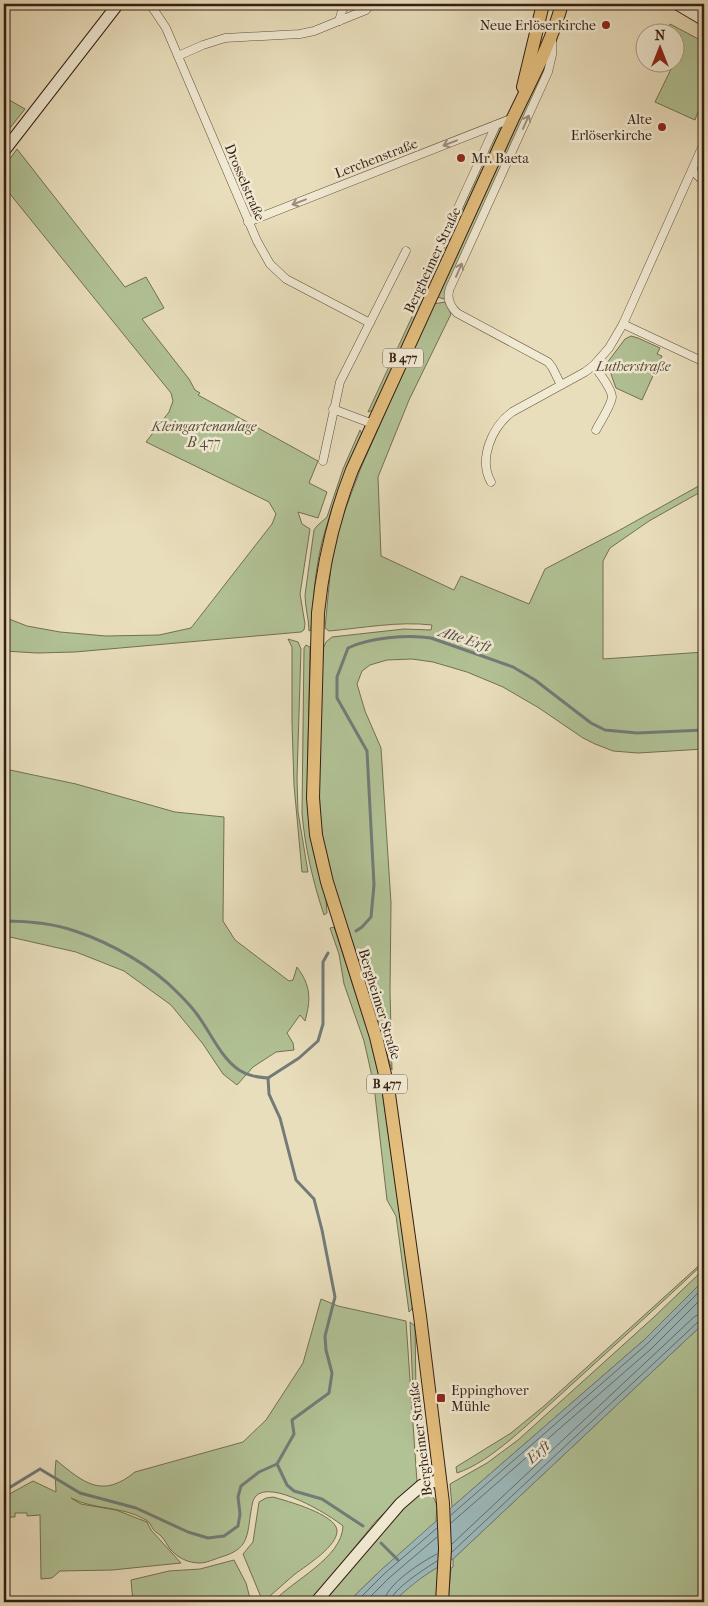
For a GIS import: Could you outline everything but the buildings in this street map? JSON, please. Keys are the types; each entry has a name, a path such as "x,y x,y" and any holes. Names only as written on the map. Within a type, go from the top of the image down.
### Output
{"main road":[{"path":"4,151 118,4"},
{"name":"Bergheimer Straße","path":"515,113 543,4"},
{"name":"Bergheimer Straße","path":"442,1602 444,1578 443,1503 420,1316 388,1087 376,1037 327,882 314,815 316,651 321,585 332,530 341,498 515,113 538,68 552,36 562,4"},
{"path":"677,4 704,20"},
{"path":"316,1602 400,1504 422,1485 440,1480"}],"street":[{"name":"Drosselstraße","path":"150,4 166,28 263,254 270,264 286,279 370,323"},
{"path":"339,21 344,4"},
{"path":"178,56 225,38 300,34 323,28 366,10 370,4"},
{"name":"Bergheimer Straße","path":"552,36 552,55 548,72 449,292 449,301 457,313 543,358 552,367 561,385"},
{"name":"Lerchenstraße","path":"248,222 496,125 515,113"},
{"name":"Bergheimer Straße","path":"441,245 496,125"},
{"path":"491,482 485,467 490,444 497,427 512,412 594,365 609,348 623,324 704,143"},
{"path":"693,170 704,182"},
{"name":"Bergheimer Straße","path":"323,460 340,382 406,251"},
{"path":"623,324 704,362"},
{"path":"594,365 612,396 611,402 596,430"},
{"path":"334,409 373,424"}],"green space":[{"path":"686,32 704,42 704,96 695,120 655,102 670,72 686,72"},
{"path":"547,59 549,60 540,82 448,284 444,299 437,297"},
{"path":"4,97 25,109 6,133 4,131"},
{"path":"499,128 501,129 373,410 368,412 441,254 442,246 451,233"},
{"name":"Kleingartenanlage B 477","path":"17,149 125,287 146,277 164,308 142,319 189,379 195,390 200,393 198,395 318,461 309,483 327,492 318,518 298,512 302,524 310,529 300,594 305,624 304,630 301,632 75,652 37,653 4,651 4,617 27,626 60,632 106,636 159,635 191,628 272,524 276,514 269,502 146,442 169,412 173,401 171,393 10,194 4,190 4,167"},
{"path":"445,302 451,314 409,400 378,477 381,556 454,590 461,576 529,604 545,569 704,483 704,490 649,521 610,548 603,561 603,659 704,652 704,749 638,753 613,751 583,738 539,708 503,687 467,672 433,662 412,659 387,660 370,665 362,671 357,684 365,711 381,748 391,903 390,991 392,1070 350,941 325,854 320,818 319,769 323,649 326,642 332,637 404,629 431,630 432,625 419,624 393,624 329,631 325,628 331,565 341,521 360,470 433,304"},
{"name":"Lutherstraße","path":"631,336 660,348 657,354 662,356 642,400 616,388 607,363 625,339"},
{"path":"360,430 362,434 330,514 322,542 316,575 311,630 309,631 305,595 314,530 327,517 343,469"},
{"path":"288,639 298,642 301,649 297,778 298,812 308,872 302,872 294,785 292,647"},
{"path":"306,645 310,647 308,748 313,850 326,900 327,913 324,915 310,865 302,813 304,648"},
{"path":"10,770 76,784 175,812 224,817 223,921 235,940 289,981 293,980 297,967 302,974 309,999 305,1021 300,1015 287,1033 293,1043 294,1050 276,1052 253,1067 237,1085 223,1074 203,1044 171,1005 124,971 76,952 10,937 4,938 4,778"},
{"path":"334,927 378,1062 413,1303 412,1309 409,1312 396,1216 387,1200 374,1086 364,1041 344,984 339,954 330,928"},
{"path":"704,1261 702,1265 510,1440 483,1460 457,1473 456,1467 511,1433 544,1406"},
{"path":"704,1269 704,1280 644,1340 452,1507 450,1484 487,1463 518,1440"},
{"path":"321,1299 338,1306 406,1321 417,1482 376,1521 310,1602 273,1602 326,1558 341,1538 343,1526 326,1514 299,1500 273,1492 262,1492 255,1497 247,1534 242,1546 230,1554 200,1563 187,1561 176,1555 146,1520 128,1512 89,1505 71,1498 81,1504 116,1510 147,1522 151,1530 181,1563 112,1570 60,1571 52,1578 41,1579 40,1515 27,1516 27,1513 15,1513 15,1517 4,1517 4,1497 33,1481 56,1492 56,1460 85,1481 103,1486 113,1485 135,1472 243,1442 266,1420 303,1363"},
{"path":"410,1322 415,1326 416,1393 413,1392"},
{"path":"704,1323 702,1335 704,1341 704,1602 448,1602 453,1559"},
{"path":"425,1494 433,1497 435,1500 437,1509 436,1522 348,1602 321,1602 386,1526 415,1497"},
{"path":"273,1497 320,1514 334,1524 337,1530 333,1542 327,1549 263,1602 243,1554 253,1542 259,1502"},
{"path":"234,1560 246,1583 251,1602 133,1602 131,1580 169,1571 200,1569"},
{"path":"439,1566 436,1602 393,1602 413,1583"}],"water":[{"name":"Erft","path":"704,1280 704,1323 453,1559 422,1578 393,1602 348,1602 452,1507 644,1340"}],"waterway":[{"name":"Alte Erft","path":"356,931 371,917 374,885 367,751 337,698 337,677 348,648 388,638 411,636 431,638 513,667 535,680 591,723 605,730 637,733 704,730"},
{"path":"4,921 40,923 66,928 103,942 130,956 168,983 185,1000 232,1065 246,1074 268,1078"},
{"name":"Alte Erft","path":"268,1078 299,1058 318,1041 323,1024 323,962 328,953"},
{"path":"4,1491 40,1469 80,1493 136,1508 188,1532 208,1538 224,1536 238,1526 240,1514 238,1497 241,1486 259,1472 277,1464 294,1434 292,1420 329,1393 332,1373 326,1350 325,1336 335,1297 314,1199 296,1180 280,1118 269,1094 268,1078"},
{"path":"277,1464 287,1485 294,1491 322,1499 363,1526"},
{"path":"381,1543 398,1560"}],"place":[{"name":"Neue Erlöserkirche","path":"606,25"},
{"name":"Alte Erlöserkirche","path":"662,127"},
{"name":"Mr. Baeta","path":"461,158"},
{"name":"Eppinghover Mühle","path":"441,1398"}]}
